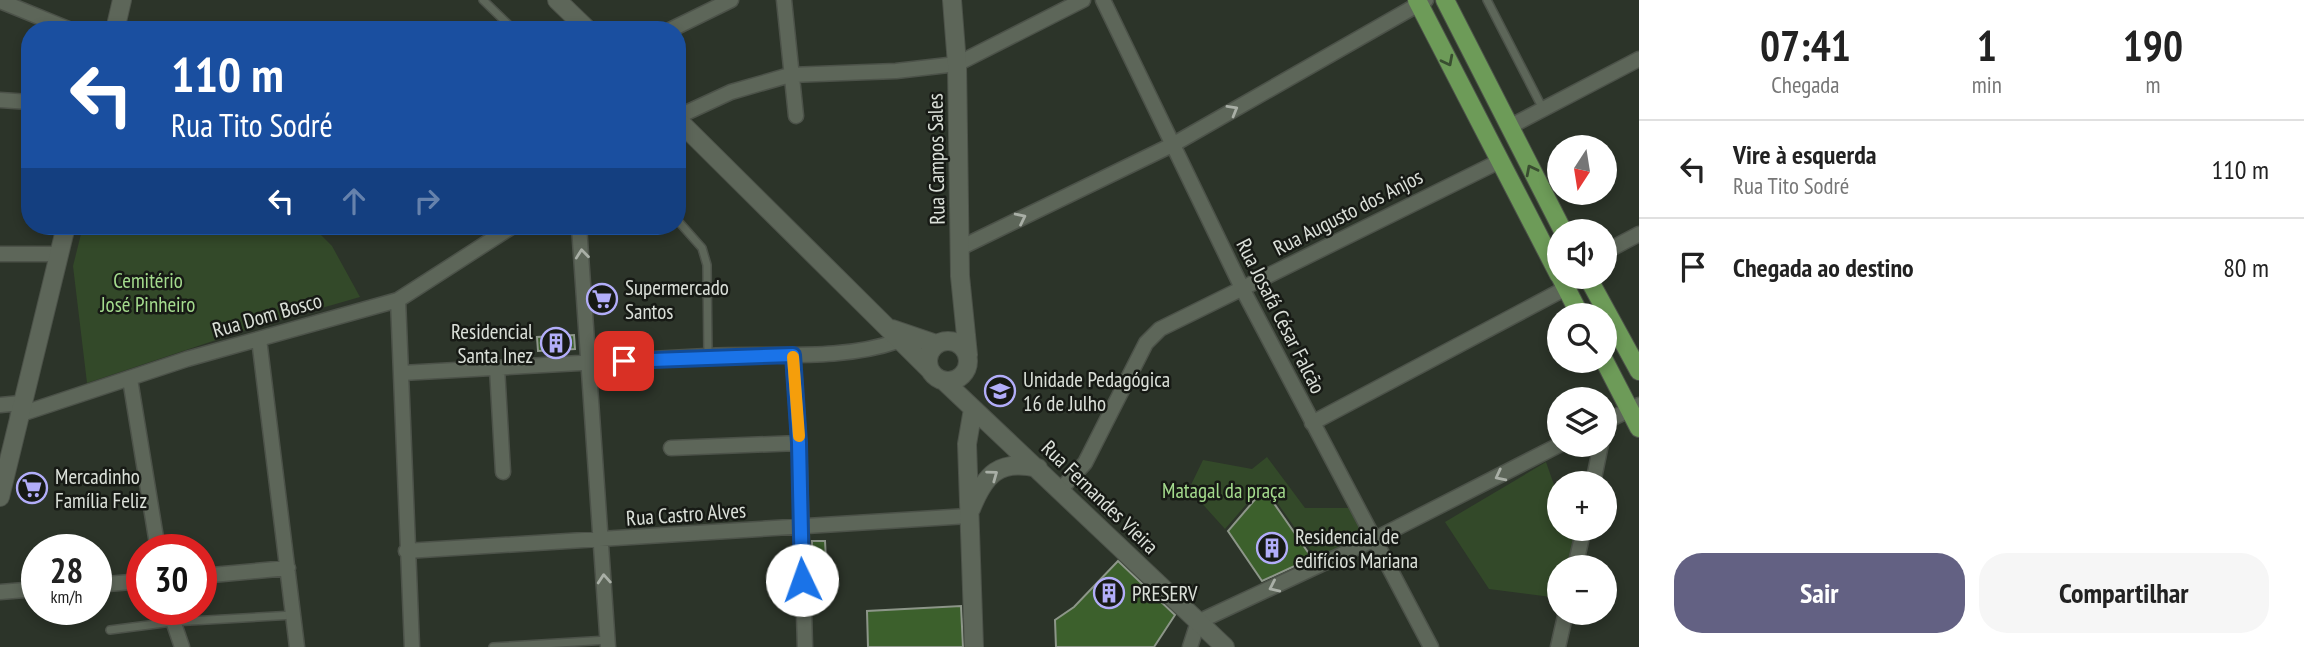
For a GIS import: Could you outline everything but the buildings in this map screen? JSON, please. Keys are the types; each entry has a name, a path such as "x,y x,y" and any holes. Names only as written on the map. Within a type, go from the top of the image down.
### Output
{"main road":[{"path":"1445,0 1557,219"},
{"path":"1421,1 1547,251"},
{"path":"1594,289 1639,371"},
{"path":"1612,373 1634,407 1639,428"}],"street":[{"path":"117,21 122,0"},
{"path":"558,0 579,21"},
{"path":"686,22 731,0"},
{"path":"784,0 796,116"},
{"name":"Rua Campos Sales","path":"953,0 957,64 960,248 972,407 967,444 974,647"},
{"path":"686,114 731,92 790,75 957,64 1083,0"},
{"name":"Rua Josafá César Falcão","path":"1103,0 1243,290 1431,647"},
{"path":"0,1 49,21"},
{"path":"960,248 1174,144 1421,1"},
{"path":"1508,127 1639,59"},
{"path":"0,100 21,101"},
{"name":"Rua Fernandes Vieira","path":"686,127 893,334 1061,489 1224,647"},
{"name":"Rua Augusto dos Anjos","path":"1061,489 1085,463 1146,342 1176,320 1243,290 1500,161"},
{"path":"1617,246 1639,234"},
{"path":"0,497 19,409 63,235"},
{"name":"Rua Dom Bosco","path":"0,405 19,409 131,379 398,300 499,235"},
{"path":"580,235 608,643"},
{"path":"0,254 58,254"},
{"path":"1312,424 1547,289"},
{"path":"398,300 406,551 412,647"},
{"path":"944,342 959,344 968,359 962,375 937,375 927,359 966,318"},
{"path":"402,373 708,356 863,351 893,334"},
{"name":"Rua Fernandes Vieira","path":"893,334 944,342"},
{"path":"259,339 298,647"},
{"path":"793,355 799,443 799,528 805,647"},
{"path":"498,368 503,472"},
{"path":"131,379 155,534"},
{"path":"1617,416 1634,407"},
{"path":"671,447 799,443"},
{"path":"1190,647 1198,622 1376,539 1547,451"},
{"path":"968,516 982,484 989,475 1015,464 1038,468"},
{"name":"Rua Castro Alves","path":"406,551 601,541 968,516"},
{"path":"217,575 288,568"},
{"path":"0,592 21,590"},
{"path":"174,625 182,647"},
{"path":"1558,647 1563,625"}],"lane":[{"path":"483,0 505,21"},
{"path":"1487,0 1543,109"},
{"path":"686,230 702,247 707,265 708,356"},
{"path":"217,616 294,615"},
{"path":"110,630 132,625"},
{"path":"493,647 608,643"}],"green space":[{"name":"Cemitério José Pinheiro","path":"81,235 321,235 332,246 360,297 249,329 87,383 73,266"},
{"name":"Matagal da praça","path":"1267,457 1305,508 1354,508 1370,538 1319,562 1264,484 1225,529 1189,489 1203,460 1252,469"},
{"path":"1546,462 1549,471 1547,471 1547,541 1575,543 1572,555 1547,555 1547,596 1489,589 1445,522"}],"slow traffic":[{"path":"793,357 799,436"}],"place":[{"name":"Supermercado Santos","path":"602,299"},
{"name":"Residencial Santa Inez","path":"556,343"},
{"name":"Unidade Pedagógica 16 de Julho","path":"1000,391"},
{"name":"Mercadinho Família Feliz","path":"32,488"},
{"name":"Residencial de edifícios Mariana","path":"1272,548"},
{"name":"PRESERV","path":"1109,593"}],"route":[{"path":"624,361 793,355 799,443 802,580"}]}
